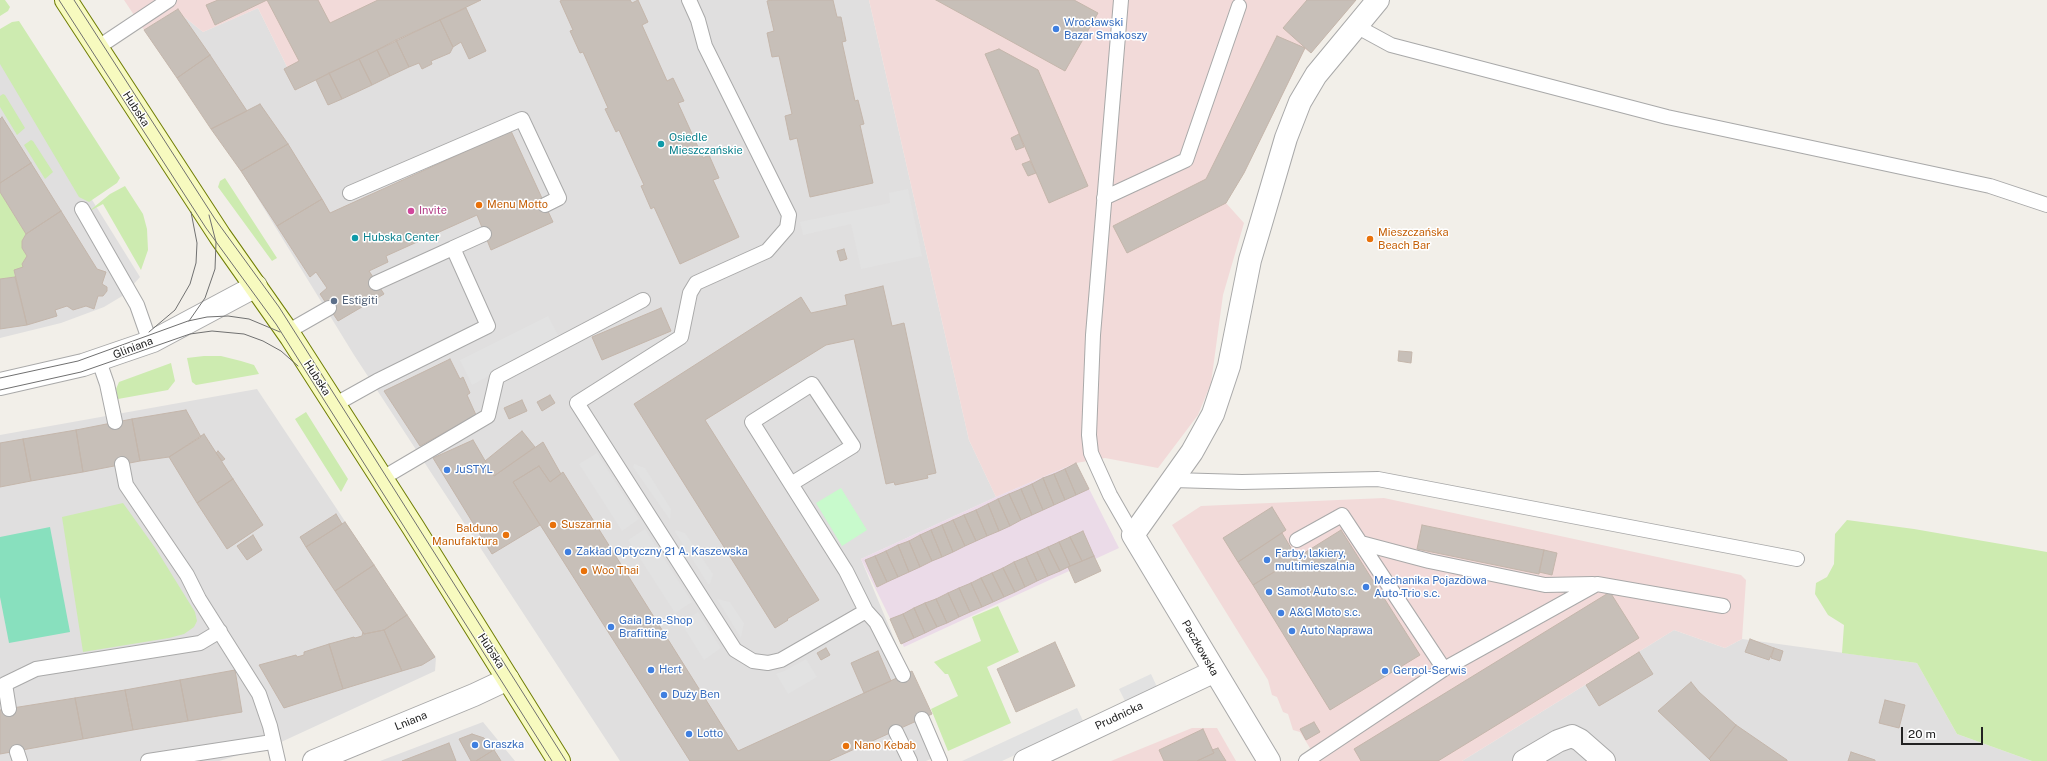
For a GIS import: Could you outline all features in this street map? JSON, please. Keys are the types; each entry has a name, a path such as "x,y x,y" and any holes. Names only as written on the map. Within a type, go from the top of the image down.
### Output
{"street":[{"name":"Hubska","path":"66,0 220,236 287,332 560,761"},
{"path":"1133,535 1192,452 1213,414 1229,366 1250,260 1286,138 1300,102 1316,75 1378,0"},
{"name":"Gliniana","path":"0,384 99,361 150,342 256,286"},
{"name":"Paczkowska","path":"1133,535 1214,672 1269,761"},
{"name":"Prudnicka","path":"1025,761 1214,672"},
{"name":"Lniana","path":"314,761 474,696 508,679"},
{"path":"1524,761 1558,741 1572,736 1580,740 1604,761"}],"lane":[{"path":"97,48 169,0"},
{"path":"689,0 698,20 705,46 789,215 787,228 767,251 696,283 690,293 681,337 577,403 735,650 743,656 753,661 768,663 781,660 866,611"},
{"path":"1121,0 1092,335 1089,435 1091,453 1110,495 1133,535"},
{"path":"1104,198 1186,160 1239,6"},
{"path":"1356,26 1391,45 1667,117 1990,186 2047,205"},
{"path":"350,193 522,119 559,198 545,205"},
{"path":"82,208 137,305 150,342"},
{"path":"376,283 484,234"},
{"path":"334,405 377,380 488,326 453,248"},
{"path":"381,479 488,416 497,377 642,300"},
{"path":"287,332 329,308"},
{"path":"99,361 107,384 115,422"},
{"path":"791,484 853,446 812,384 752,422 791,484 846,571 866,611 876,622 903,675"},
{"path":"122,464 126,484 187,575 199,599 259,694 268,719 272,742 278,761"},
{"path":"1173,480 1242,482 1378,478 1797,559"},
{"path":"1297,540 1342,515 1444,669"},
{"path":"1360,543 1429,561 1545,585 1597,584 1724,606"},
{"path":"1306,761 1444,669 1597,584"},
{"path":"9,709 3,684 36,669 200,643 220,631"},
{"path":"922,719 940,761"},
{"path":"896,732 910,761"},
{"path":"148,761 272,742"}],"shaded area":[{"path":"124,0 481,0 297,87 258,8 203,32 183,16 178,9 144,30"},
{"path":"482,0 869,0 969,440 996,497 861,559 942,754 926,761 620,761 354,355 241,171 144,30 178,9 183,16 203,32 258,8 297,87"},
{"path":"869,0 1356,0 1311,53 1305,49 1244,173 1226,203 1244,223 1223,295 1211,383 1198,415 1158,468 1105,458 1076,463 996,497 969,440"},
{"path":"0,52 140,277 124,295 104,307 61,323 0,338"},
{"path":"908,189 922,256 861,269 851,224 803,235 800,222 890,203 889,193"},
{"path":"548,316 559,337 472,385 460,360"},
{"path":"257,389 436,658 435,671 279,743 219,761 0,761 0,435"},
{"path":"597,453 639,519 622,531 579,464"},
{"path":"1076,463 1119,548 904,647 861,559 996,497"},
{"path":"634,464 645,468 671,509 670,520 633,467"},
{"path":"1384,498 1741,575 1746,580 1742,639 1725,648 1674,630 1462,761 1318,761 1300,732 1293,730 1288,714 1283,712 1277,697 1272,695 1268,680 1172,525 1201,506"},
{"path":"645,529 692,602 675,613 628,540"},
{"path":"676,530 685,533 713,574 710,584 708,584 675,532"},
{"path":"717,599 730,602 744,623 741,638"},
{"path":"698,612 721,648 704,660 681,623"},
{"path":"1674,630 1725,648 1742,639 1917,663 1957,734 2032,761 1462,761"},
{"path":"806,659 817,677 788,694 776,674"},
{"path":"1151,674 1158,689 1127,705 1119,689"},
{"path":"1077,708 1084,723 1002,761 962,761"},
{"path":"483,722 515,761 380,761"},
{"path":"1192,728 1217,728 1236,761 1111,761"}],"green space":[{"path":"0,0 5,0 10,7 8,11 0,16"},
{"path":"19,21 120,178 117,183 89,202 79,197 0,64 0,29 12,22"},
{"path":"3,94 25,128 17,135 0,107 0,96"},
{"path":"31,140 53,172 45,179 24,145"},
{"path":"225,178 277,258 272,261 218,187 220,181"},
{"path":"125,186 143,214 147,229 148,250 141,270 103,204 88,212 110,194"},
{"path":"0,192 26,234 22,248 27,256 22,264 23,267 14,271 15,277 0,279"},
{"path":"221,356 254,365 259,374 196,385 192,382 187,358"},
{"path":"171,363 175,381 168,390 118,399 116,389 119,382"},
{"path":"306,412 348,479 341,492 295,419"},
{"path":"841,488 867,530 842,546 816,503"},
{"path":"123,503 156,549 195,612 197,621 194,627 184,634 169,638 83,652 62,517"},
{"path":"1847,520 1914,529 2047,552 2047,761 2032,761 1957,734 1917,663 1842,653 1844,625 1828,615 1815,594 1816,583 1827,577 1834,564 1835,534"},
{"path":"50,527 70,632 9,643 0,597 0,537"},
{"path":"998,606 1019,652 987,667 1011,723 948,751 931,709 958,696 948,674 945,674 934,662 981,641 972,617"}],"building":[{"path":"218,0 267,0 215,25 206,5"},
{"path":"267,0 318,0 330,23 378,0 481,0 295,90 284,69 299,61"},
{"name":"Osiedle Mieszczańskie","path":"630,0 632,3 638,0 648,22 642,25 667,81 673,78 684,101 678,103 703,158 709,155 719,178 713,180 739,237 680,264 654,207 651,209 641,186 644,185 619,130 616,132 605,109 608,108 583,52 580,53 570,31 573,30 560,1"},
{"path":"833,0 837,17 841,17 846,41 842,42 855,101 858,100 864,124 860,125 873,183 810,197 797,138 790,140 785,116 792,114 779,56 772,57 767,33 774,31 767,1"},
{"path":"936,0 1074,0 1098,13 1065,71"},
{"path":"1307,0 1356,0 1311,53 1283,28"},
{"path":"466,8 486,51 469,59 461,42 453,47 440,20"},
{"path":"178,9 210,55 177,78 144,30"},
{"path":"440,20 453,47 450,53 431,61 432,64 422,69 419,63 409,67 396,40"},
{"path":"1277,36 1305,48 1244,173 1226,203 1127,253 1113,226 1206,179"},
{"path":"396,40 409,67 390,76 377,50"},
{"path":"999,49 1038,70 1088,186 1049,203 985,54"},
{"path":"377,50 390,76 372,85 359,59"},
{"path":"210,55 247,111 211,129 177,78"},
{"path":"359,59 372,85 342,99 329,73"},
{"path":"329,73 342,99 328,105 316,80"},
{"path":"260,104 288,144 241,171 211,129"},
{"path":"2,117 31,163 0,183 0,119"},
{"name":"Hubska Center","path":"511,131 553,222 491,250 477,215 386,256 388,262 369,271 384,294 338,321 320,294 327,288 316,272 310,277 277,226 322,199 330,213"},
{"path":"1019,134 1024,147 1016,150 1011,138"},
{"path":"288,144 322,199 277,226 241,171"},
{"path":"1030,161 1036,173 1028,176 1022,164"},
{"path":"31,163 61,211 26,234 0,192 0,183"},
{"path":"61,211 97,269 106,272 102,284 107,287 107,291 103,296 98,296 94,309 86,306 73,310 67,306 55,310 57,316 27,325 14,270 23,267 22,264 27,256 22,248 22,241 26,234"},
{"path":"844,249 847,259 840,261 837,251"},
{"path":"15,277 27,325 0,329 0,279"},
{"path":"883,286 892,326 904,323 936,473 927,475 928,478 895,485 894,482 886,484 854,339 826,345 705,420 819,600 775,628 634,404 801,297 811,313 847,305 845,295"},
{"path":"661,308 671,331 602,360 592,337"},
{"path":"1399,351 1412,352 1411,363 1398,361"},
{"path":"450,359 460,379 463,377 470,393 467,395 476,415 420,446 384,391"},
{"path":"550,395 555,403 542,411 537,402"},
{"path":"522,400 527,411 509,419 504,408"},
{"path":"186,410 201,437 169,457 140,461 132,419"},
{"path":"132,419 140,461 83,472 76,430"},
{"path":"76,430 83,472 31,481 23,439"},
{"path":"522,431 535,447 494,476 485,461"},
{"path":"204,434 233,479 197,503 169,457"},
{"path":"23,439 31,481 0,487 0,443"},
{"path":"473,440 494,476 543,442 561,474 550,482 539,466 513,482 540,525 492,554 433,458"},
{"path":"218,451 225,459 222,461 216,453"},
{"path":"1076,463 1089,489 1076,495 1065,469"},
{"path":"539,466 550,482 563,472 738,751 912,671 932,714 828,761 690,761 513,482"},
{"path":"1065,469 1076,495 1065,500 1054,474"},
{"path":"1054,474 1065,500 1054,505 1043,478"},
{"path":"1043,478 1054,505 1043,510 1032,484"},
{"path":"233,479 263,525 227,549 197,503"},
{"path":"1032,484 1043,510 1032,515 1021,489"},
{"path":"1021,489 1032,515 1021,520 1009,494"},
{"path":"1009,494 1021,520 1010,526 998,499"},
{"path":"998,499 1010,526 999,531 988,504"},
{"path":"988,504 999,531 987,536 976,510"},
{"path":"1272,507 1286,530 1238,562 1223,538"},
{"path":"976,510 987,536 976,541 964,515"},
{"path":"336,514 342,524 306,547 300,537"},
{"path":"964,515 976,541 965,546 953,520"},
{"path":"953,520 965,546 953,552 942,525"},
{"path":"345,522 374,565 335,591 306,547"},
{"path":"942,525 953,552 942,557 931,530"},
{"path":"1422,525 1544,550 1539,574 1417,549"},
{"path":"931,530 942,557 932,561 920,535"},
{"path":"1341,530 1420,655 1330,710 1253,585"},
{"path":"1083,531 1094,556 1082,561 1070,537"},
{"name":"Farby, lakiery, multimieszalnia","path":"1282,533 1297,558 1253,585 1238,562"},
{"path":"253,535 262,550 247,560 237,546"},
{"path":"920,535 932,561 920,567 909,541"},
{"path":"1070,537 1082,561 1070,566 1059,542"},
{"path":"909,541 920,567 909,572 898,545"},
{"path":"1059,542 1070,566 1060,571 1048,547"},
{"path":"898,545 909,572 898,577 886,551"},
{"path":"1048,547 1060,571 1048,576 1037,552"},
{"path":"1544,550 1557,553 1552,575 1539,572"},
{"path":"886,551 898,577 887,582 875,556"},
{"path":"1037,552 1048,576 1037,581 1026,557"},
{"path":"875,556 887,582 877,587 865,560"},
{"path":"1094,556 1101,571 1075,583 1068,567"},
{"path":"1026,557 1037,581 1025,587 1014,562"},
{"path":"1014,562 1025,587 1015,592 1003,568"},
{"path":"374,565 407,615 384,630 364,634 335,591"},
{"path":"1003,568 1015,592 1004,597 992,573"},
{"path":"992,573 1004,597 993,602 981,578"},
{"path":"981,578 993,602 982,607 971,583"},
{"path":"971,583 982,607 970,612 959,588"},
{"path":"959,588 970,612 959,617 948,593"},
{"path":"1610,592 1639,638 1438,761 1361,761 1354,749"},
{"path":"948,593 959,617 947,623 936,599"},
{"path":"936,599 947,623 937,627 925,603"},
{"path":"925,603 937,627 925,633 914,608"},
{"path":"914,608 925,633 914,638 903,614"},
{"path":"903,614 914,638 901,644 890,619"},
{"path":"407,615 435,657 422,665 402,671 384,630"},
{"path":"384,630 402,671 343,689 329,644 362,636 363,632 364,634"},
{"path":"1750,639 1774,648 1769,660 1745,652"},
{"path":"1055,642 1075,686 1016,712 997,669"},
{"path":"329,644 343,689 284,708 259,665 296,655 297,657 304,655 304,652"},
{"path":"826,648 830,655 821,660 817,653"},
{"path":"1774,648 1783,651 1780,661 1771,658"},
{"path":"878,651 891,681 864,693 851,663"},
{"path":"1639,652 1653,674 1599,706 1586,685"},
{"path":"235,670 242,712 188,721 180,680"},
{"path":"180,680 188,721 133,730 125,690"},
{"path":"1691,682 1699,692 1736,725 1709,759 1658,711"},
{"path":"125,690 133,730 83,739 75,698"},
{"path":"75,698 83,739 0,754 0,710"},
{"path":"1885,700 1905,705 1899,728 1879,723"},
{"path":"1314,722 1320,732 1306,740 1300,729"},
{"path":"1736,725 1787,761 1711,761 1709,759"},
{"path":"1203,729 1214,753 1197,761 1164,761 1159,750"},
{"name":"Graszka","path":"472,734 484,738 492,751 476,761 471,761 459,739"},
{"path":"449,743 456,761 402,761 415,756"},
{"path":"1218,748 1226,761 1197,761 1214,753 1212,750"},
{"path":"494,750 501,761 476,761 492,751"},
{"path":"1851,752 1875,760 1875,761 1848,761"}],"tram line":[{"path":"59,0 206,228 276,324 552,761"},
{"path":"74,0 215,219 279,307 566,761"},
{"path":"149,332 175,310 190,284 196,263 197,243 191,212"},
{"path":"189,321 205,298 215,269 216,242 209,215"},
{"path":"0,378 78,361 188,321 207,317 228,316 249,319 280,332"},
{"path":"0,390 81,372 190,334 212,331 244,334 263,341 281,351 298,366"}],"place":[{"name":"Wrocławski Bazar Smakoszy","path":"1056,29"},
{"name":"Osiedle Mieszczańskie","path":"661,144"},
{"name":"Menu Motto","path":"479,205"},
{"name":"Invite","path":"411,211"},
{"name":"Hubska Center","path":"355,238"},
{"name":"Mieszczańska Beach Bar","path":"1370,239"},
{"name":"Estigiti","path":"334,301"},
{"name":"JuSTYL","path":"447,470"},
{"name":"Suszarnia","path":"553,525"},
{"name":"Balduno Manufaktura","path":"506,535"},
{"name":"Zakład Optyczny 21 A. Kaszewska","path":"568,552"},
{"name":"Farby, lakiery, multimieszalnia","path":"1267,560"},
{"name":"Woo Thai","path":"584,571"},
{"name":"Mechanika Pojazdowa Auto-Trio s.c.","path":"1366,587"},
{"name":"Samot Auto s.c.","path":"1269,592"},
{"name":"A&G Moto s.c.","path":"1281,613"},
{"name":"Gaia Bra-Shop Brafitting","path":"611,627"},
{"name":"Auto Naprawa","path":"1292,631"},
{"name":"Hert","path":"651,670"},
{"name":"Gerpol-Serwis","path":"1385,671"},
{"name":"Duży Ben","path":"664,695"},
{"name":"Lotto","path":"689,734"},
{"name":"Graszka","path":"475,745"},
{"name":"Nano Kebab","path":"846,746"}]}
